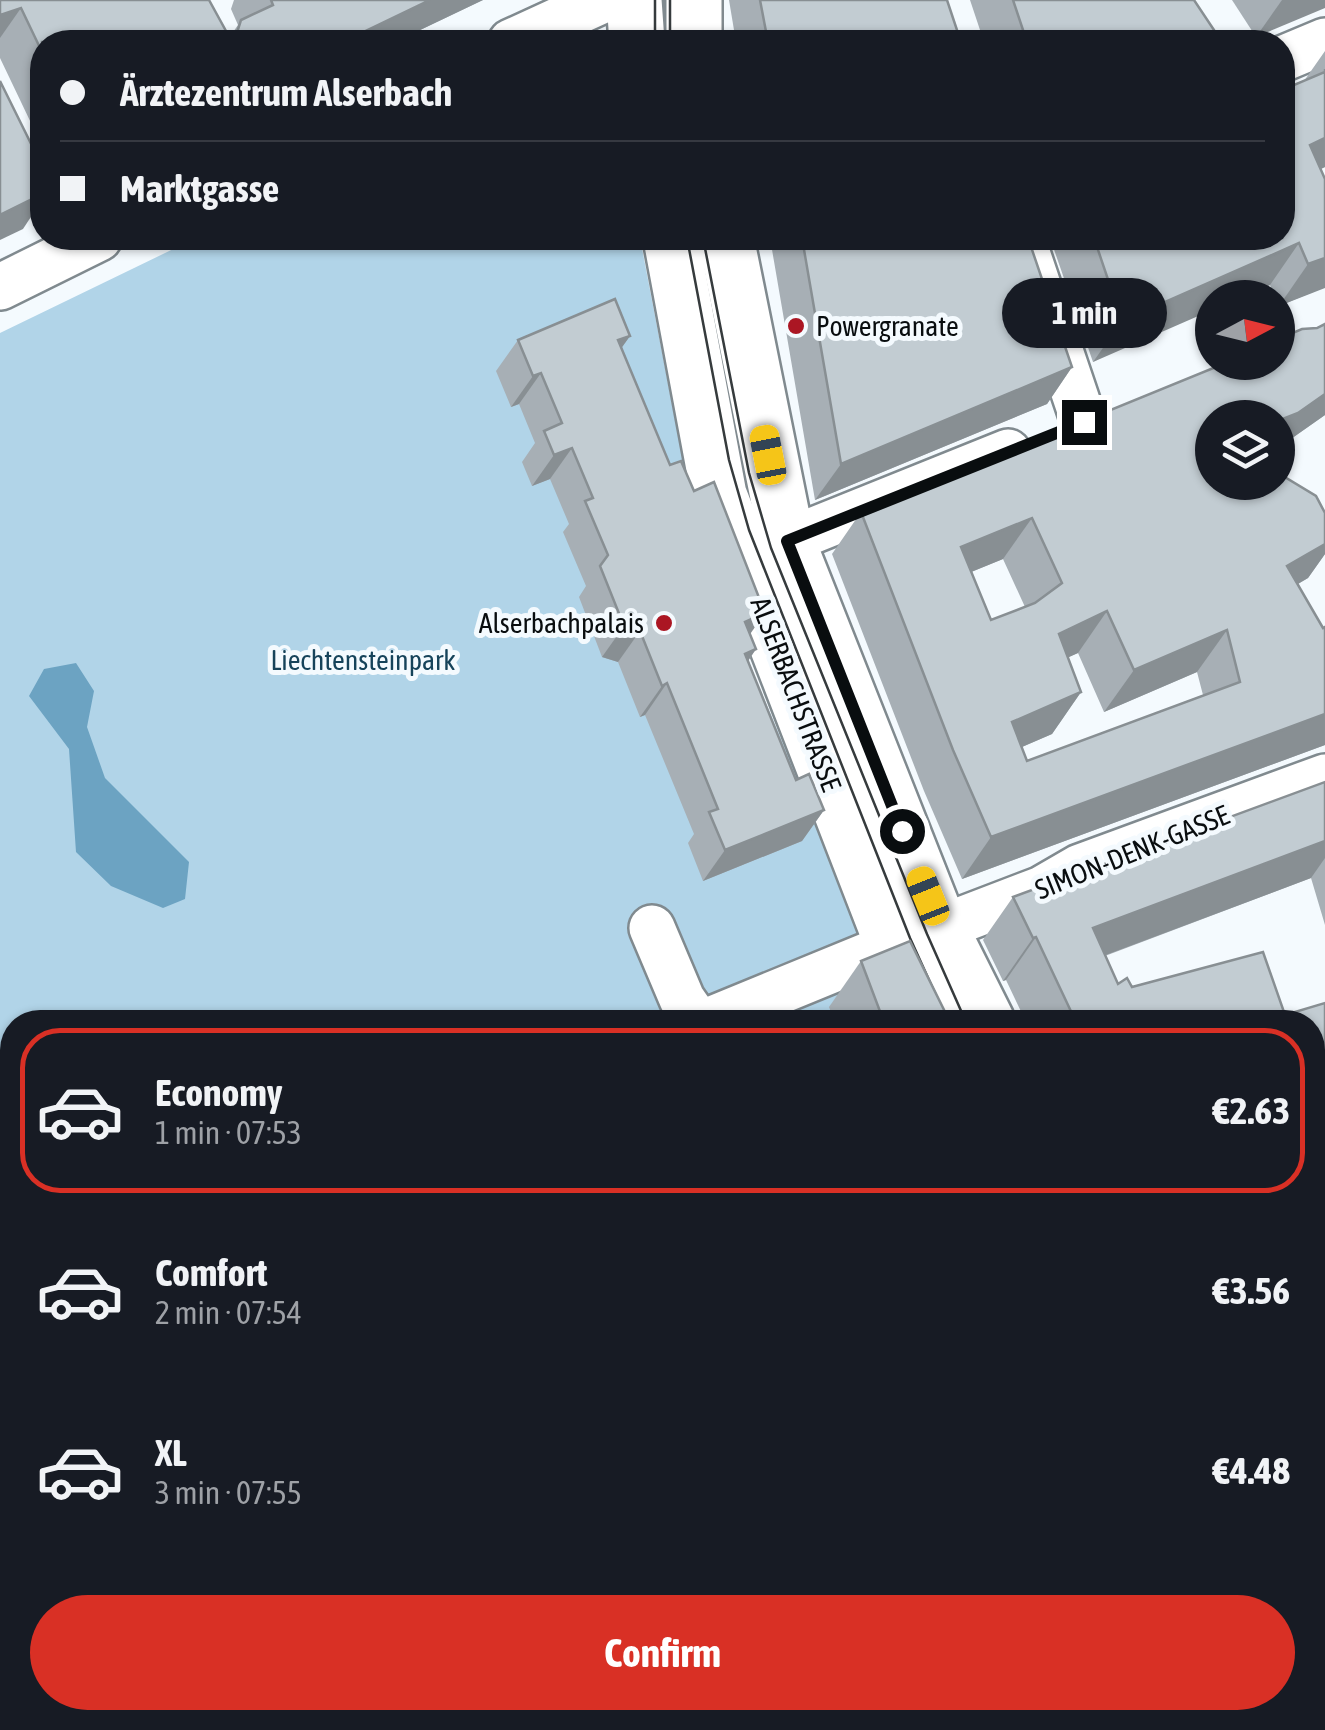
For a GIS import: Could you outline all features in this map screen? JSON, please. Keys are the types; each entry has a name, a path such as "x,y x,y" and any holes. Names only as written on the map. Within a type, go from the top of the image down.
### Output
{"main road":[{"path":"634,0 636,30"},
{"path":"694,0 694,30"},
{"name":"ALSERBACHSTRASSE","path":"673,250 718,495 917,936 976,1010"},
{"name":"ALSERBACHSTRASSE","path":"728,250 787,541 917,936 929,1010"}],"street":[{"path":"537,30 603,0"},
{"path":"1295,53 1325,41"},
{"path":"0,286 75,250"},
{"path":"787,541 1101,416 1027,250"},
{"name":"SIMON-DENK-GASSE","path":"769,1010 803,1004 917,936 1042,889 1080,867 1325,777"},
{"path":"652,928 682,999 692,1010"}],"green space":[{"name":"Liechtensteinpark","path":"171,250 642,250 693,513 742,646 895,1010 0,1010 0,333"}],"shaded area":[{"path":"76,663 94,691 87,727 105,778 189,862 185,899 163,908 111,886 76,852 69,749 29,696 44,669"}],"building":[{"path":"0,0 209,0 225,30 32,30 21,8 0,15"},
{"path":"271,0 430,0 368,30 238,30 241,20 273,5"},
{"path":"760,0 947,0 957,30 766,30"},
{"path":"1013,0 1194,0 1214,30 1023,30"},
{"path":"1325,72 1325,138 1310,145 1325,179 1325,258 1308,264 1299,243 1295,245 1295,85"},
{"path":"0,81 30,142 30,200 0,215"},
{"path":"804,250 1032,250 1072,367 841,464"},
{"path":"1098,250 1283,250 1215,280 1195,280 1195,289 1122,321"},
{"name":"Alserbachpalais","path":"615,299 630,336 618,340 670,465 681,461 694,491 714,482 765,613 745,622 756,649 745,654 796,780 809,774 824,810 725,850 709,812 718,809 667,683 662,686 640,631 624,626 600,566 608,555 585,501 593,498 572,448 554,455 544,431 562,423 541,373 533,376 518,340"},
{"path":"1325,324 1325,394 1295,414 1295,400 1195,400 1195,500 1295,500 1295,483 1316,496 1325,513 1325,544 1287,566 1325,627 1325,714 991,837 861,512 1195,375 1195,380 1295,380 1295,332","holes":["1032,518 1062,583 1035,603 991,620 961,547","1107,611 1134,670 1227,630 1240,682 1027,761 1012,722 1081,692 1059,634"]},
{"path":"1325,782 1325,841 1093,928 1118,984 1127,978 1132,987 1263,952 1283,1010 1070,1010 1013,897"},
{"path":"910,941 944,1010 879,1010 861,961"},
{"path":"1325,1003 1325,1010 1302,1010"}],"tram line":[{"path":"655,0 655,30"},
{"path":"670,0 670,30"},
{"path":"689,250 729,460 749,530 910,938 943,1010"},
{"path":"705,250 749,473 771,548 961,1010"}],"place":[{"name":"Powergranate","path":"796,326"},
{"name":"Alserbachpalais","path":"664,623"}],"route":[{"path":"902,831 787,541 1084,422"}]}
